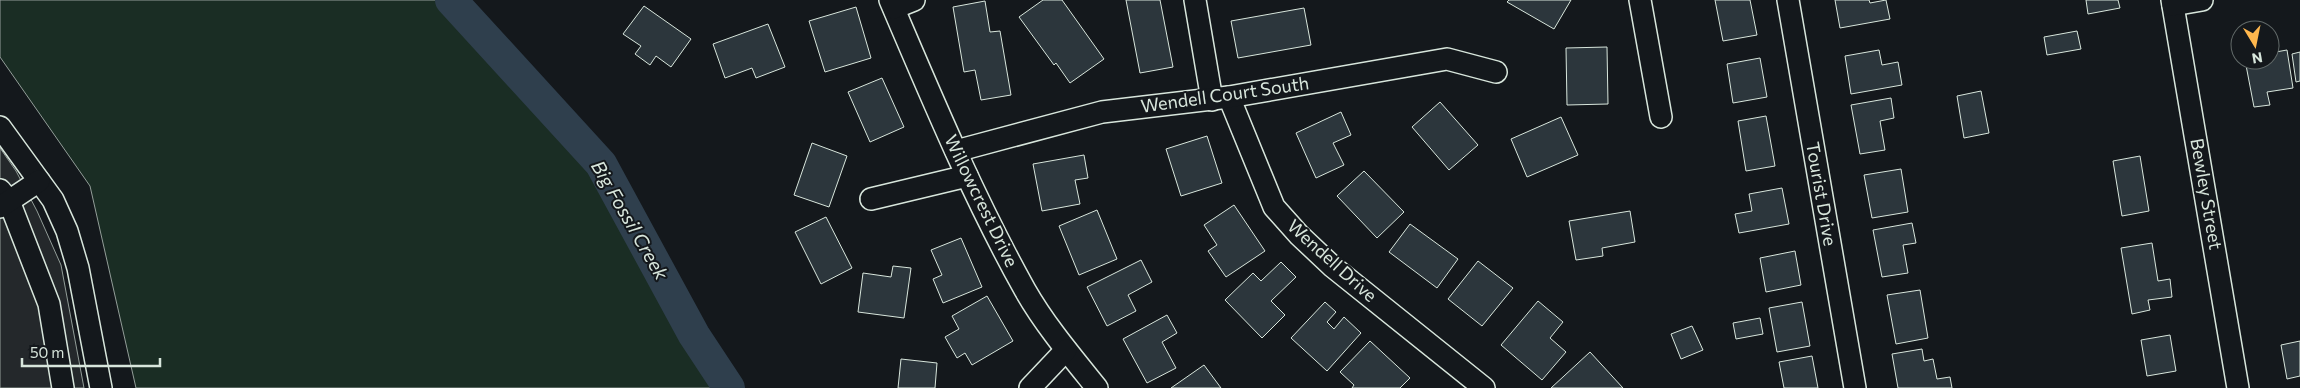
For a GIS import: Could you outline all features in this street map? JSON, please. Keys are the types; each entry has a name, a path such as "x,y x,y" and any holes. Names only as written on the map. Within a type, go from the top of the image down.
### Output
{"street":[{"path":"892,4 914,0"},
{"name":"Wendell Drive","path":"1195,0 1221,99 1274,207 1299,236 1333,267 1484,388"},
{"path":"1640,0 1661,117"},
{"name":"Tourist Drive","path":"1788,0 1855,388"},
{"path":"2172,3 2202,0"},
{"name":"Bewley Street","path":"2172,3 2238,388"},
{"name":"Willowcrest Drive","path":"892,4 967,176 1026,291 1066,350 1097,388"},
{"name":"Wendell Court South","path":"956,151 1102,112 1221,99 1447,59 1496,72"},
{"path":"0,127 56,208 78,268 101,388"},
{"path":"871,199 967,176"},
{"path":"39,181 3,200 49,304 63,388"},
{"path":"1030,388 1066,350"}],"green space":[{"path":"0,0 451,0 601,164 694,335 729,388 136,388 90,186 0,57"}],"shaded area":[{"path":"0,148 16,171 37,211 61,265 84,388 0,388"}],"building":[{"path":"1043,0 1062,0 1104,59 1070,83 1056,63 1054,65 1019,17"},
{"path":"1126,0 1160,0 1173,67 1140,73"},
{"path":"1509,0 1571,0 1554,29 1507,2"},
{"path":"1715,0 1750,0 1757,35 1723,41"},
{"path":"1835,0 1869,0 1870,3 1886,0 1890,19 1840,28"},
{"path":"2086,0 2118,0 2120,8 2088,14"},
{"path":"985,1 990,32 1000,31 1011,95 981,100 975,70 964,72 953,7"},
{"path":"644,6 691,39 671,67 656,56 650,65 635,54 641,46 623,34"},
{"path":"856,7 871,58 825,72 809,21"},
{"path":"1304,8 1311,45 1238,58 1231,21"},
{"path":"768,24 785,67 756,78 752,68 725,78 713,44"},
{"path":"2077,31 2081,49 2047,55 2044,37"},
{"path":"1607,47 1608,104 1567,105 1566,48"},
{"path":"1879,50 1882,65 1898,62 1902,85 1851,94 1845,56"},
{"path":"2287,50 2293,88 2267,92 2270,105 2254,107 2247,70 2280,70 2280,51"},
{"path":"2300,52 2300,81 2296,82 2292,54"},
{"path":"1760,58 1767,97 1733,103 1727,64"},
{"path":"882,78 904,127 870,142 848,92"},
{"path":"1981,91 1989,133 1964,138 1957,96"},
{"path":"1891,98 1894,118 1880,121 1885,150 1860,154 1851,105"},
{"path":"1440,102 1478,145 1449,170 1412,127"},
{"path":"1341,112 1351,135 1333,143 1344,165 1316,178 1296,133"},
{"path":"1766,116 1775,166 1746,171 1738,121"},
{"path":"1561,117 1578,155 1527,177 1511,139"},
{"path":"1207,136 1222,183 1181,196 1166,149"},
{"path":"812,143 847,156 829,207 794,195"},
{"path":"1084,155 1088,178 1075,180 1080,204 1042,211 1033,164"},
{"path":"2140,156 2149,211 2122,216 2113,161"},
{"path":"1901,169 1908,212 1872,218 1864,175"},
{"path":"1364,171 1404,212 1377,238 1337,196"},
{"path":"1782,188 1789,224 1739,233 1735,214 1752,211 1749,194"},
{"path":"1234,205 1265,251 1226,277 1208,251 1217,245 1204,225"},
{"path":"1097,210 1117,259 1079,275 1059,226"},
{"path":"1630,211 1635,242 1602,248 1603,256 1576,260 1569,221"},
{"path":"826,217 852,268 821,284 795,232"},
{"path":"1912,223 1916,243 1903,245 1908,273 1882,277 1873,230"},
{"path":"1410,224 1458,259 1437,288 1389,252"},
{"path":"961,238 982,287 943,303 933,279 942,275 931,250"},
{"path":"2152,243 2158,281 2170,279 2172,297 2148,300 2150,310 2132,314 2121,248"},
{"path":"1795,251 1801,285 1766,292 1760,258"},
{"path":"1141,260 1152,282 1128,295 1136,311 1107,326 1087,287"},
{"path":"1478,261 1513,288 1482,326 1448,299"},
{"path":"1281,262 1296,277 1271,301 1285,315 1262,338 1225,300 1253,273 1261,281"},
{"path":"893,266 911,268 904,318 858,312 863,273 891,277"},
{"path":"1920,290 1928,338 1896,344 1887,295"},
{"path":"987,296 1013,341 972,365 965,353 957,358 945,337 959,329 952,316"},
{"path":"1538,301 1563,322 1550,338 1566,352 1542,380 1501,345"},
{"path":"1325,302 1336,312 1327,322 1334,329 1344,317 1361,333 1327,371 1291,338"},
{"path":"1802,302 1810,346 1777,352 1769,308"},
{"path":"1167,315 1177,333 1162,342 1176,368 1147,383 1123,339"},
{"path":"1760,318 1763,334 1736,339 1733,323"},
{"path":"1692,326 1703,350 1681,359 1671,334"},
{"path":"2170,335 2176,371 2147,376 2141,340"},
{"path":"1370,341 1410,378 1400,388 1352,388 1354,385 1340,372"},
{"path":"2300,341 2300,376 2287,379 2281,345"},
{"path":"1922,349 1924,361 1933,359 1937,379 1950,377 1952,388 1898,388 1892,354"},
{"path":"1590,352 1623,388 1551,388"},
{"path":"1812,356 1818,388 1784,388 1779,362"},
{"path":"901,359 937,363 935,388 898,388"},
{"path":"1204,365 1221,388 1171,388"}],"waterway":[{"name":"Big Fossil Creek","path":"451,0 601,164 694,335 729,388"}]}
